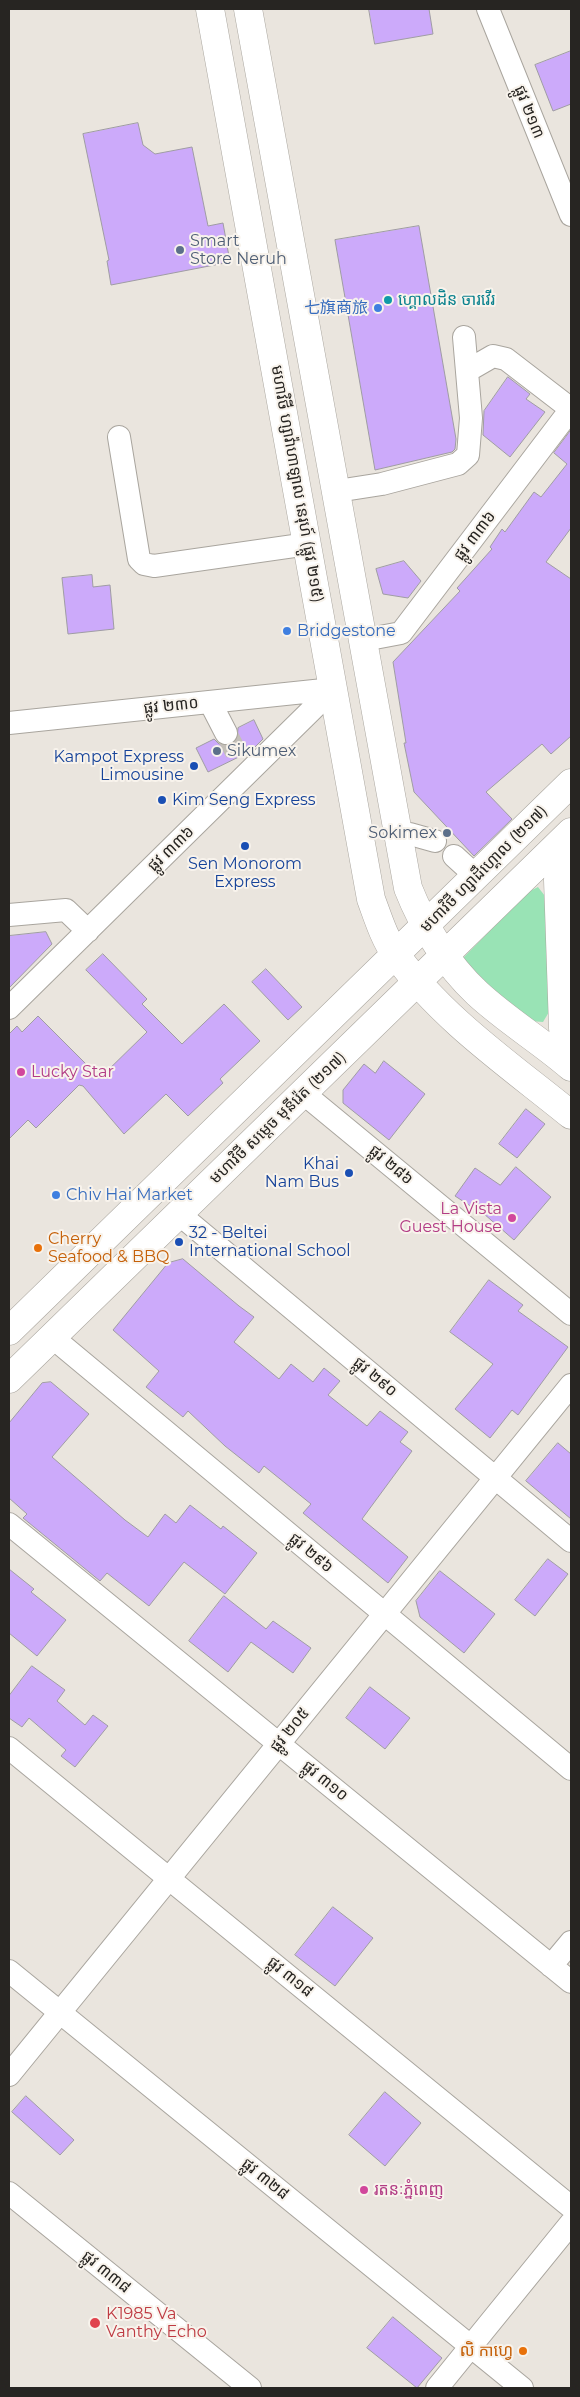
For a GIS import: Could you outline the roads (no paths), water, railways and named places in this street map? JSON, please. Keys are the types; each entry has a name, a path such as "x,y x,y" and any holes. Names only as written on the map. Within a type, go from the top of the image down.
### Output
{"main road":[{"name":"មហាវិថី ហ្សាវ៉ាហាឡាល នេរុហ៍ (ផ្លូវ ២១៥)","path":"210,9 371,899 387,939 396,955 418,982 454,1019 571,1115"},
{"path":"248,9 408,888 426,926 446,955 477,993 536,1039 569,1054 558,880 568,834"},
{"name":"មហាវិថី ហ្សាដឹហ្គោល (២១៧)","path":"396,955 571,782"},
{"name":"មហាវិថី ហ្សាដឹហ្គោល (២១៧)","path":"418,982 568,834"},
{"path":"9,1331 396,955"},
{"name":"មហាវិថី សម្តេច មុនីរ៉េត (២១៧)","path":"9,1379 418,982"}],"street":[{"name":"ផ្លូវ ២១៣","path":"488,9 571,215"},
{"path":"337,491 382,484 458,464 468,455 471,418 464,337"},
{"path":"467,370 493,356 506,359 571,409"},
{"name":"ផ្លូវ ៣៣៦","path":"364,640 401,633 571,409"},
{"path":"119,437 139,559 144,564 154,566 308,544"},
{"name":"ផ្លូវ ៣៣៦","path":"9,1008 88,931 243,765 333,689"},
{"name":"ផ្លូវ ២៣០","path":"9,723 333,689"},
{"path":"210,702 226,733"},
{"path":"399,835 410,834 435,841"},
{"path":"454,856 476,876"},
{"path":"9,915 66,910 88,931"},
{"name":"ផ្លូវ ២៨៦","path":"303,1093 571,1314"},
{"name":"ផ្លូវ ២៩០","path":"179,1214 571,1541"},
{"name":"ផ្លូវ ២៩៦","path":"52,1337 571,1769"},
{"name":"ផ្លូវ ២០៥","path":"9,2075 571,1385"},
{"name":"ផ្លូវ ៣១០","path":"9,1524 571,1982"},
{"name":"ផ្លូវ ៣១៨","path":"9,1748 571,2207"},
{"path":"551,1966 571,1942"},
{"name":"ផ្លូវ ៣២៨","path":"9,1971 522,2388"},
{"name":"ផ្លូវ ៣៣៨","path":"9,2193 250,2388"},
{"path":"437,2388 571,2222"}],"tunnel":[{"path":"226,733 238,756"}],"place":[{"name":"Smart Store Neruh","path":"180,250"},
{"name":"ហ្គោលដិន ចារវើរ","path":"388,300"},
{"name":"七旗商旅","path":"378,308"},
{"name":"Bridgestone","path":"287,631"},
{"name":"Sikumex","path":"217,751"},
{"name":"Kampot Express Limousine","path":"194,766"},
{"name":"Kim Seng Express","path":"162,800"},
{"name":"Sokimex","path":"447,833"},
{"name":"Sen Monorom Express","path":"245,846"},
{"name":"Lucky Star","path":"21,1072"},
{"name":"Khai Nam Bus","path":"349,1173"},
{"name":"Chiv Hai Market","path":"56,1195"},
{"name":"La Vista Guest House","path":"512,1218"},
{"name":"32 - Beltei International School","path":"179,1242"},
{"name":"Cherry Seafood & BBQ","path":"38,1248"},
{"name":"រតនៈភ្នំពេញ","path":"364,2190"},
{"name":"K1985 Va Vanthy Echo","path":"95,2323"},
{"name":"លិ កាហ្វេ","path":"523,2351"}]}
